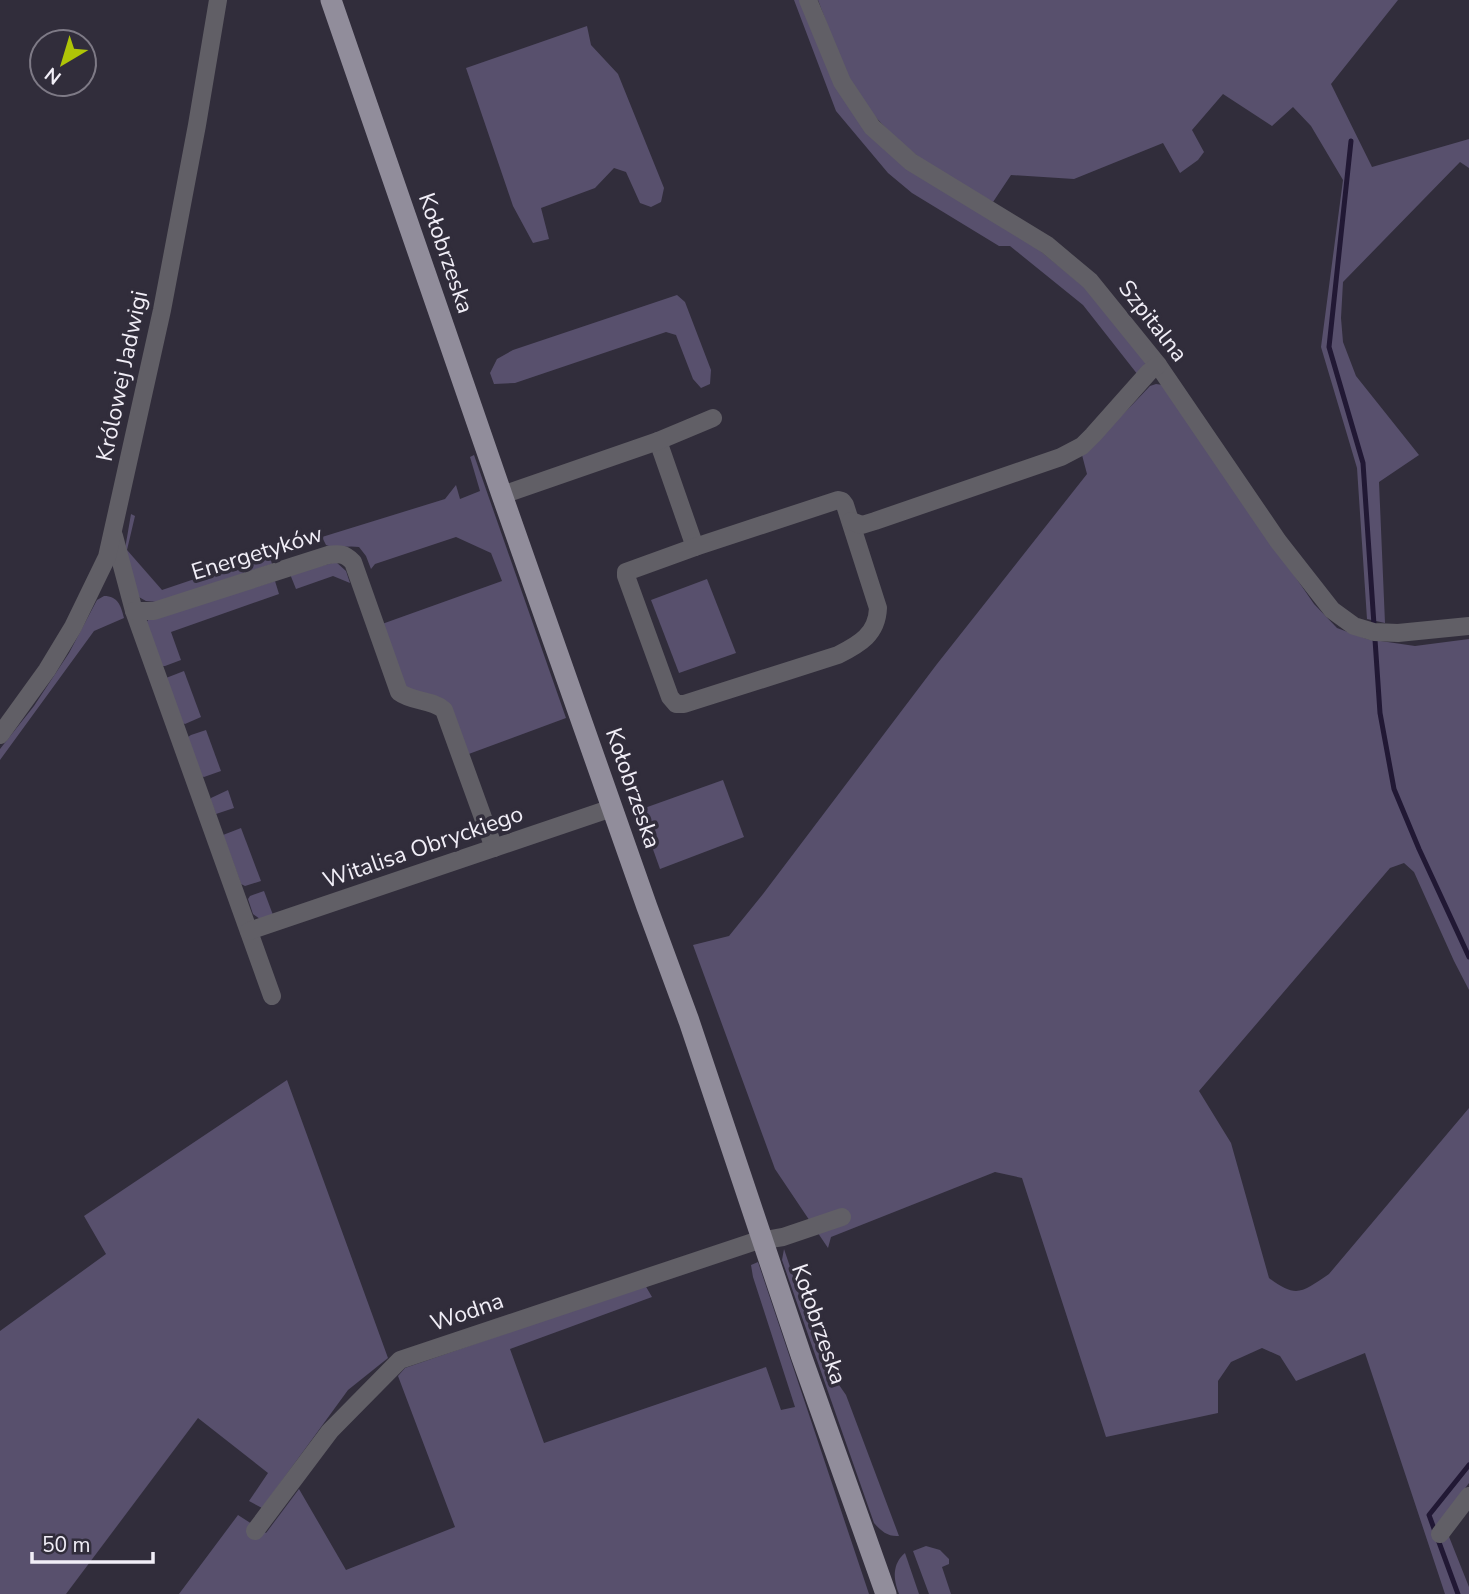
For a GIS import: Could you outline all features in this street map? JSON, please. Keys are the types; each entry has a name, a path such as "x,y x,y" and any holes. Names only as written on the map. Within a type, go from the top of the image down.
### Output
{"main road":[{"name":"Kołobrzeska","path":"331,0 502,495 689,1021 802,1358 886,1594"}],"street":[{"name":"Królowej Jadwigi","path":"0,735 47,670 73,627 107,558 162,310 218,0"},
{"name":"Szpitalna","path":"808,0 842,82 872,127 911,162 1020,228 1090,281 1158,365 1278,541 1332,610 1354,626 1374,632 1398,633 1469,626"},
{"path":"851,522 862,525 875,521 1061,457 1082,446 1158,365"},
{"path":"502,495 658,441 713,418"},
{"path":"658,441 695,547"},
{"path":"842,500 878,608 875,625 861,643 838,655 680,705 676,704 670,697 626,572 695,547 842,500"},
{"path":"113,532 131,602 272,996"},
{"name":"Energetyków","path":"95,583 107,585 131,602 153,611 328,555 340,553 347,556 354,562 399,692 444,710 494,848"},
{"name":"Witalisa Obryckiego","path":"249,931 612,808"},
{"name":"Wodna","path":"255,1531 330,1431 400,1360 763,1239 783,1237 842,1217"},
{"path":"1440,1534 1469,1496"}],"shaded area":[{"path":"794,0 801,0 865,128 1038,249 1088,290 1146,363 1138,375 1083,305 1010,246 999,246 912,193 888,173 836,111"},
{"path":"818,0 1398,0 1331,84 1372,167 1469,139 1469,168 1460,162 1343,282 1343,342 1356,376 1419,455 1379,482 1385,623 1367,619 1357,468 1321,347 1343,180 1311,126 1293,107 1272,126 1223,94 1192,130 1204,152 1180,173 1163,143 1074,179 1011,175 993,202 930,166 895,138 868,109 847,78"},
{"path":"587,26 591,45 618,74 664,188 661,202 651,207 640,203 626,172 614,168 595,188 541,208 549,239 533,243 513,206 466,68"},
{"path":"677,295 685,302 711,370 710,384 701,388 693,379 676,335 666,332 515,383 494,384 490,373 497,359 513,350"},
{"path":"1163,385 1314,604 1337,628 1367,639 1415,646 1469,639 1469,990 1414,872 1404,863 1390,868 1199,1091 1231,1143 1269,1278 1293,1291 1306,1289 1329,1274 1469,1108 1469,1483 1442,1519 1469,1587 1469,1594 1445,1594 1365,1353 1296,1381 1280,1356 1262,1348 1231,1362 1218,1381 1218,1413 1106,1437 1022,1178 995,1172 831,1237 828,1248 775,1169 693,945 729,936 937,664 1087,474 1082,455 1150,386"},
{"path":"474,455 566,718 466,755 450,709 407,690 382,624 502,581 491,553 456,537 375,564 371,569 359,547 326,545 322,537 445,499 456,485 460,499 480,491 470,457"},
{"path":"131,514 135,516 127,550 162,590 269,554 272,564 157,602 146,601 137,596 125,549"},
{"path":"336,562 346,571 350,583 333,576 296,589 290,574"},
{"path":"707,579 736,653 679,673 651,600"},
{"path":"275,581 279,594 171,632 181,660 162,666 146,623 148,620"},
{"path":"104,596 116,600 124,618 94,631 0,760 0,749 34,706 69,653 97,600"},
{"path":"184,671 201,717 185,724 166,678"},
{"path":"206,730 221,771 204,777 201,776 188,737"},
{"path":"723,780 744,837 660,869 639,810"},
{"path":"228,790 234,808 216,814 211,798"},
{"path":"241,828 261,881 245,886 241,884 223,835"},
{"path":"264,891 273,915 260,919 253,914 248,899"},
{"path":"287,1080 388,1358 348,1390 262,1508 249,1501 268,1473 198,1418 66,1594 0,1594 0,1331 106,1254 84,1216"},
{"path":"784,1249 821,1359 846,1395 899,1536 885,1533 874,1523 782,1260"},
{"path":"758,1262 869,1594 179,1594 238,1515 266,1533 299,1489 346,1570 455,1527 398,1376 405,1368 645,1285 652,1297 510,1349 544,1443 766,1367 781,1410 795,1407 753,1277 751,1265"},
{"path":"926,1546 940,1550 949,1559 949,1564 942,1567 951,1594 929,1594 913,1551"},
{"path":"905,1553 919,1594 899,1594 896,1567"}],"waterway":[{"path":"1351,141 1329,347 1363,463 1380,713 1394,789 1469,957"},
{"path":"1458,1594 1429,1515 1469,1465"}]}
